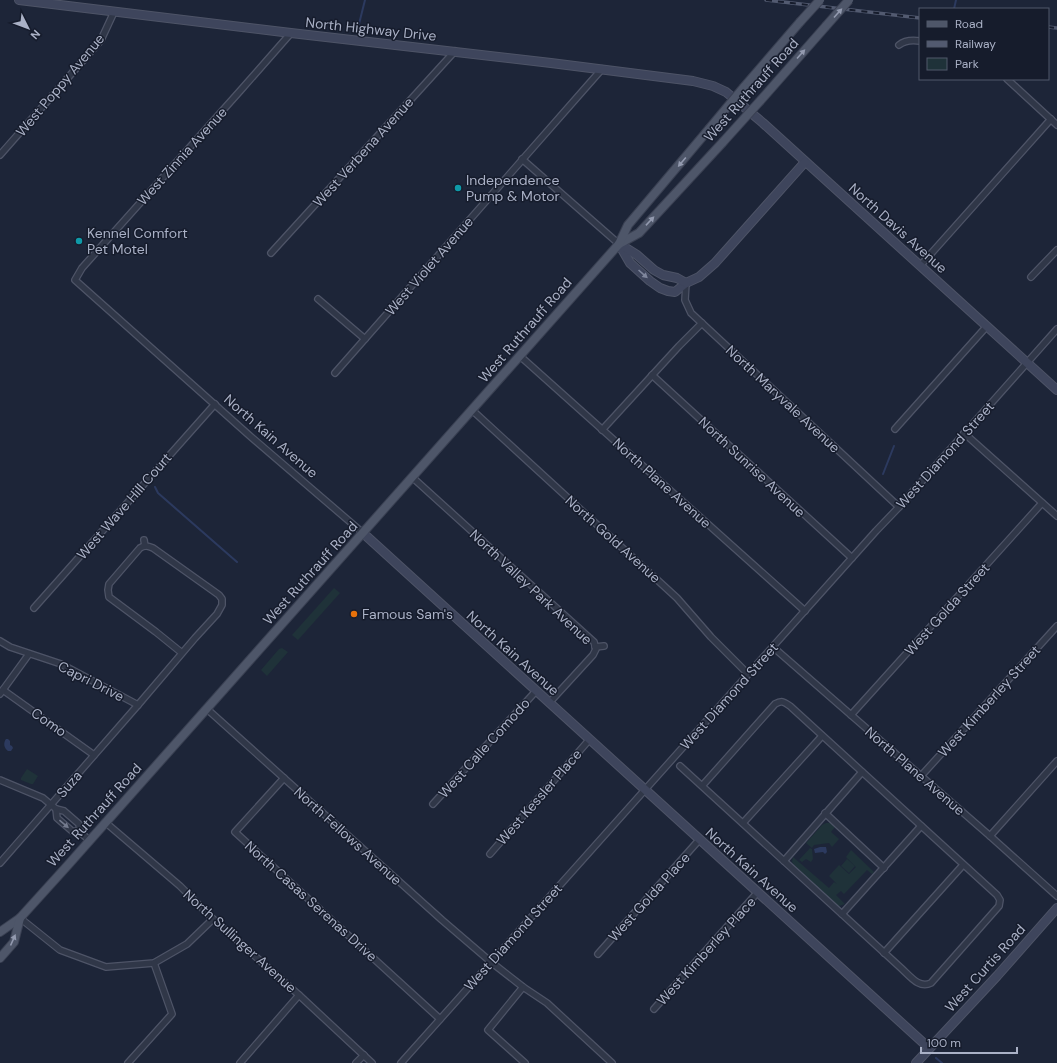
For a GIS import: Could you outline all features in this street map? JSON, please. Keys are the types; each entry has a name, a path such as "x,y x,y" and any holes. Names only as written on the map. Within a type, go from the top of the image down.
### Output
{"main road":[{"name":"West Ruthrauff Road","path":"0,932 20,918 363,534 619,244 628,225 744,87 820,0"},
{"name":"West Ruthrauff Road","path":"619,244 639,233 760,101 849,0"},
{"name":"West Ruthrauff Road","path":"0,958 14,942 20,918"}],"street":[{"name":"North Highway Drive","path":"19,0 602,69 693,81 719,88"},
{"name":"West Poppy Avenue","path":"0,155 101,40 114,12"},
{"name":"West Zinnia Avenue","path":"75,280 82,268 291,33"},
{"path":"899,45 902,42 913,40 919,41"},
{"name":"West Verbena Avenue","path":"271,253 454,51"},
{"name":"West Violet Avenue","path":"335,373 602,69"},
{"path":"1008,80 1057,125"},
{"name":"North Davis Avenue","path":"719,88 726,92 763,123 1057,390"},
{"path":"920,266 1051,119"},
{"path":"522,159 619,244 636,255 654,270 663,275 677,278 686,283"},
{"path":"619,244 630,263 650,281 660,288 675,292 686,283 699,277 715,263 806,162"},
{"path":"1031,277 1057,250"},
{"name":"North Kain Avenue","path":"75,280 363,534 929,1048"},
{"name":"North Maryvale Avenue","path":"686,283 685,300 691,313 899,507"},
{"path":"318,300 365,339"},
{"path":"602,430 702,323"},
{"path":"895,429 986,326"},
{"name":"West Diamond Street","path":"401,1063 1057,329"},
{"name":"North Plane Avenue","path":"520,356 804,611"},
{"name":"North Sunrise Avenue","path":"652,375 852,558"},
{"name":"West Wave Hill Court","path":"34,608 215,404"},
{"name":"North Gold Avenue","path":"472,410 677,598 711,637 748,674"},
{"path":"964,433 1057,516"},
{"name":"North Valley Park Avenue","path":"412,477 592,640 595,647 595,652 593,655 549,703"},
{"name":"West Golda Street","path":"851,715 1042,503"},
{"name":"Suza","path":"0,863 53,807 94,755 224,605 222,599 218,595 145,543 109,584 105,592 112,600 182,653"},
{"name":"West Kimberley Street","path":"921,776 1057,626"},
{"name":"Capri Drive","path":"0,641 10,647 61,664 138,705"},
{"path":"595,647 604,646"},
{"name":"North Plane Avenue","path":"773,647 1057,896"},
{"path":"2,692 30,654"},
{"name":"West Calle Comodo","path":"433,804 536,691"},
{"name":"Como","path":"2,692 94,755"},
{"path":"680,766 918,983 926,985 931,983 999,906 1000,903 997,895 785,703 779,702 775,704 702,786"},
{"name":"North Fellows Avenue","path":"207,708 442,920 491,962 523,987 547,1003 612,1063"},
{"path":"743,823 822,736"},
{"name":"West Kessler Place","path":"490,854 589,740"},
{"path":"990,836 1057,761"},
{"path":"784,861 862,772"},
{"name":"North Casas Serenas Drive","path":"284,778 235,832 440,1018"},
{"path":"0,780 43,798 53,807 64,811 80,824 80,832"},
{"path":"53,807 57,818 72,831 80,832 89,840"},
{"path":"825,813 884,868"},
{"name":"North Sullinger Avenue","path":"105,822 180,886 213,919 299,994 372,1063"},
{"path":"842,914 921,826"},
{"name":"West Golda Place","path":"598,954 699,840"},
{"path":"884,953 963,865"},
{"name":"West Kimberley Place","path":"654,1009 757,892"},
{"name":"West Curtis Road","path":"916,1063 997,976 1057,908"},
{"path":"20,918 60,950 106,967 154,963 187,944 213,919"},
{"path":"128,1063 172,1014 154,963"},
{"path":"523,987 488,1030 525,1063"},
{"path":"240,1063 299,994"},
{"path":"356,1063 364,1055"}],"green space":[{"path":"334,588 340,593 298,640 292,635"},
{"path":"282,648 288,652 267,676 261,670 279,649"},
{"path":"27,769 38,776 33,784 21,780"},
{"path":"830,823 835,827 831,832 839,839 832,847 829,843 814,845 812,848 806,843 822,825"},
{"path":"810,848 812,849 813,859 811,862 806,859 802,862 799,860"},
{"path":"851,850 874,872 872,874 867,870 844,894 841,891 836,895 845,904 839,906 792,862 793,857 829,888 834,882 837,884 829,876 839,865 849,874 856,867 846,857"},
{"path":"847,859 855,866 849,873 841,866"}],"water":[{"path":"6,739 10,741 10,745 13,748 11,751 8,751 5,747 4,742"},
{"path":"826,847 827,852 825,854 823,852 815,853 814,849"}],"waterway":[{"path":"359,24 365,0"},
{"path":"954,8 956,0"},
{"path":"883,474 894,446"},
{"path":"155,487 158,493 237,562"},
{"path":"936,1058 942,1063"}],"railway":[{"path":"766,0 919,18"},
{"path":"1049,27 1057,28"}],"place":[{"name":"Independence Pump & Motor","path":"458,188"},
{"name":"Kennel Comfort Pet Motel","path":"79,241"},
{"name":"Famous Sam's","path":"354,614"}]}
